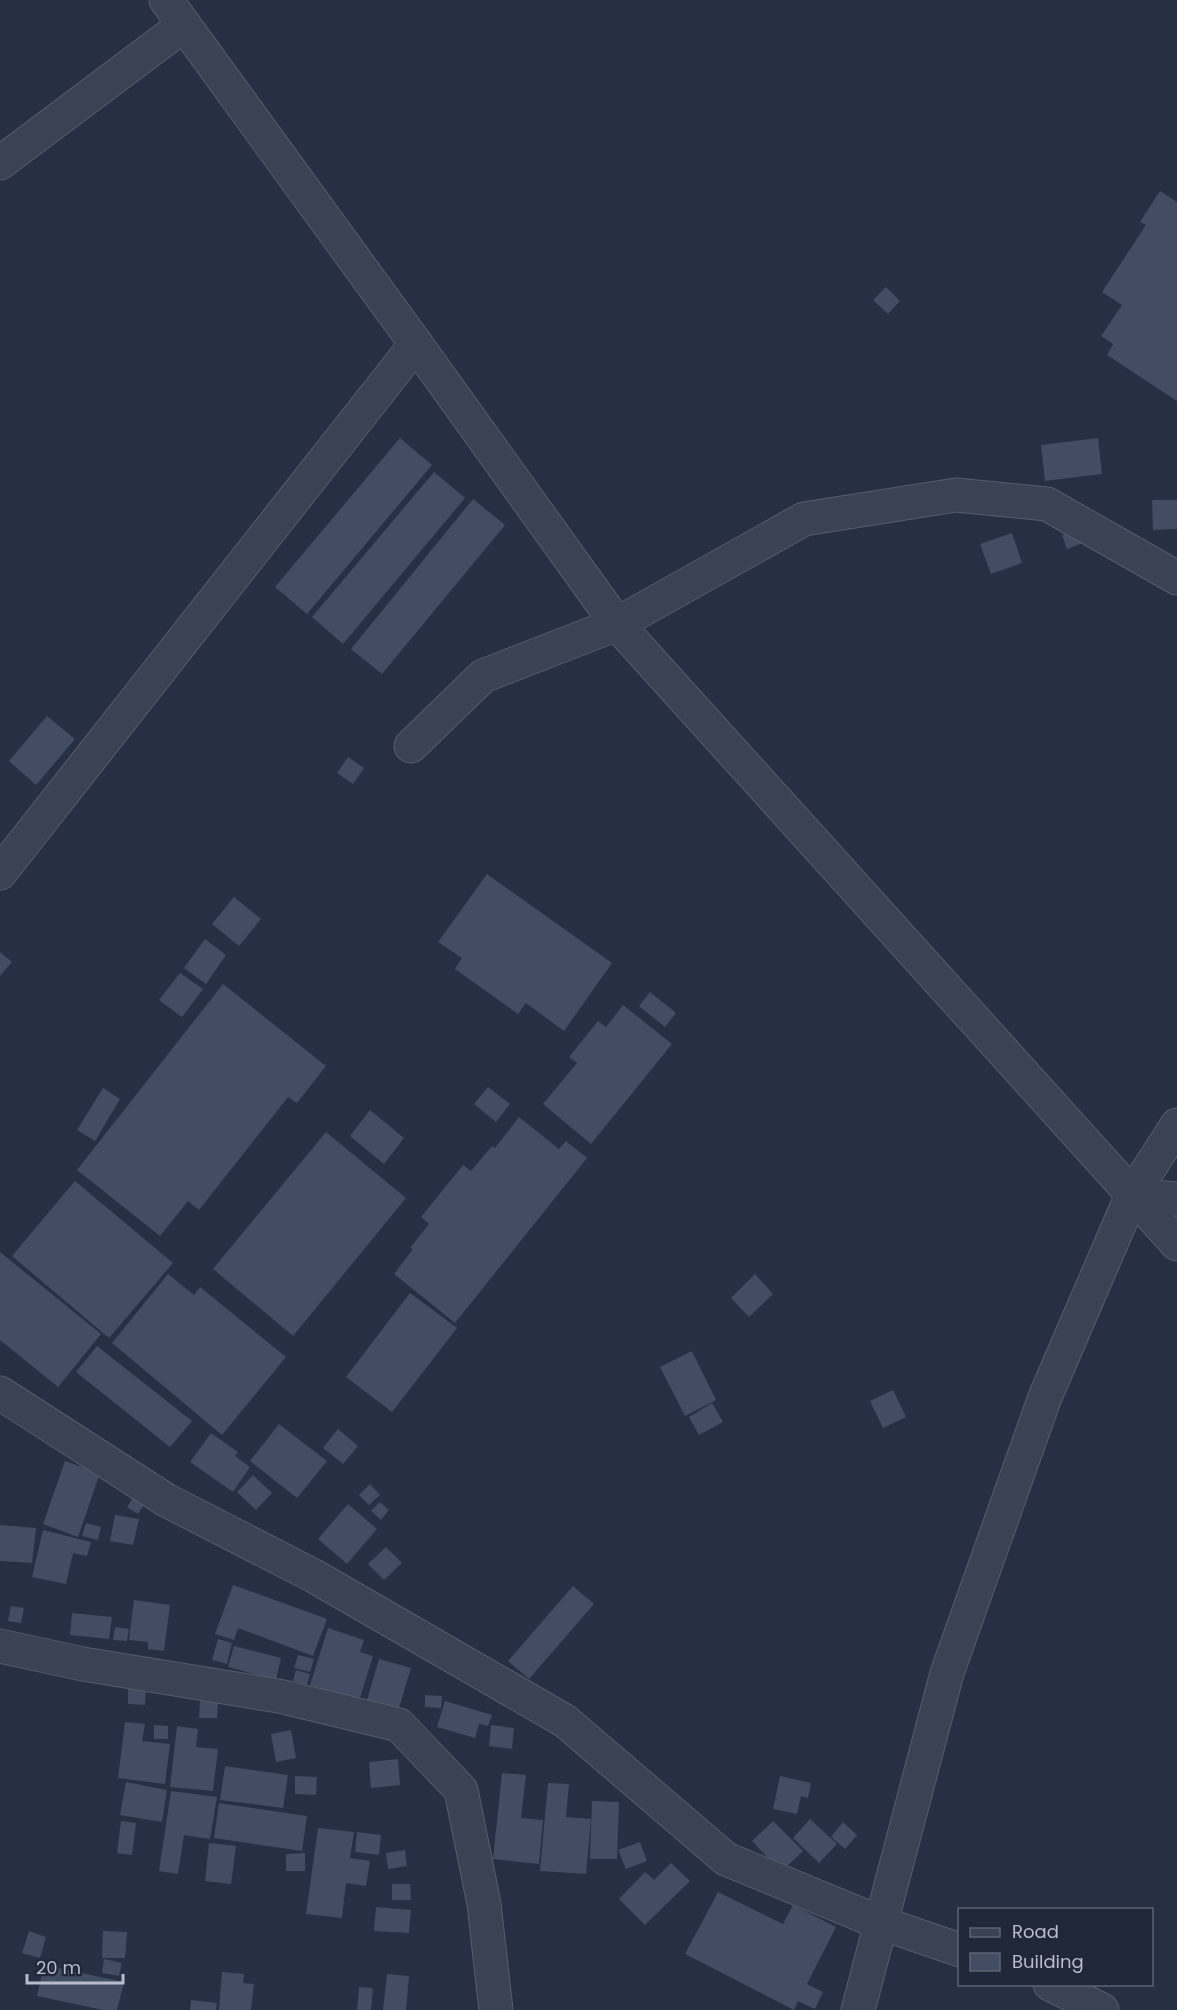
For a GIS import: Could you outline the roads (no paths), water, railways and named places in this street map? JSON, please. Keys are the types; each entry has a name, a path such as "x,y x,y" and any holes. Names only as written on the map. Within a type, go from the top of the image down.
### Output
{"street":[{"path":"0,163 175,12 617,624 1177,1244"},
{"path":"0,873 416,344"},
{"path":"411,746 483,676 617,624 804,519 956,495 1047,504 1177,578"},
{"path":"858,2010 947,1673 1045,1397 1132,1195 1177,1125"},
{"path":"1132,1195 1177,1200"},
{"path":"0,1393 166,1500 314,1576 565,1721 726,1859 881,1923 958,1949"},
{"path":"0,1646 83,1664 279,1696 399,1725 461,1790 484,1904 496,2010"},
{"path":"1054,1986 1102,2010"}]}
